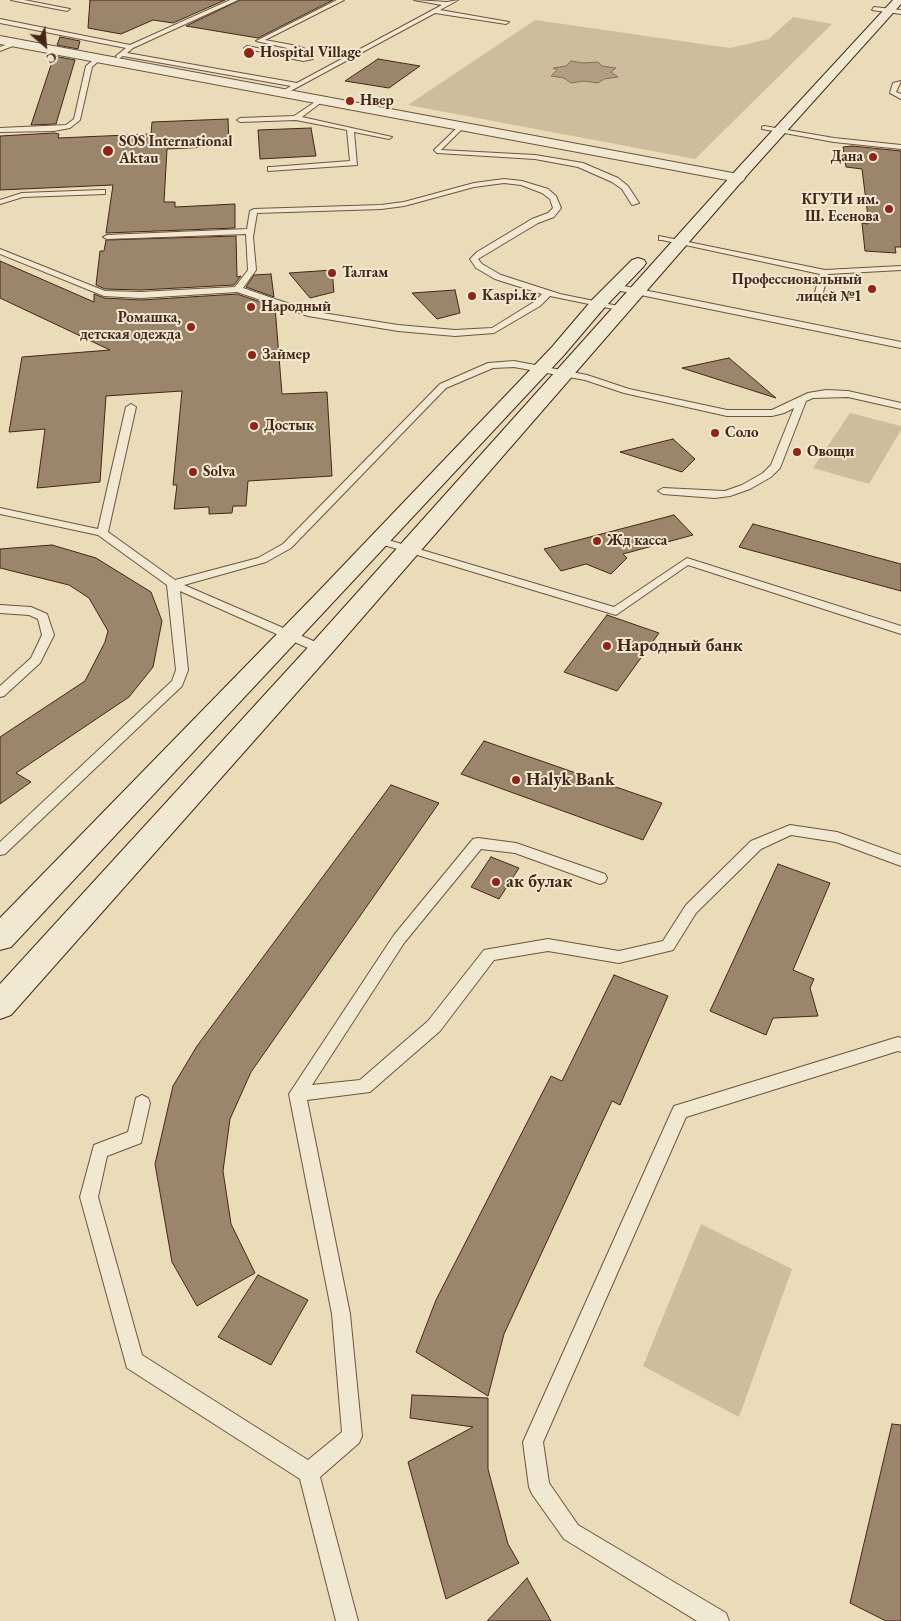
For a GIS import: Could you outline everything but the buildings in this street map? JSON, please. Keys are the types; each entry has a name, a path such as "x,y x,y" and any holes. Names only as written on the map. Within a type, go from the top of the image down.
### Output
{"main road":[{"path":"0,938 558,351 614,287 671,240 772,129 889,6"},
{"path":"0,40 99,58 118,57 283,93 730,176"},
{"path":"0,1006 321,649 637,291 671,240"}],"lane":[{"path":"14,0 67,9"},
{"path":"118,57 131,47 235,0"},
{"path":"247,48 303,59 311,58 312,53 304,50 259,41 341,0"},
{"path":"417,0 448,4"},
{"path":"283,93 455,0"},
{"path":"434,11 506,22"},
{"path":"0,21 131,47"},
{"path":"0,49 16,43"},
{"path":"118,57 297,85"},
{"path":"0,130 68,127 76,120 89,66 99,58"},
{"path":"901,83 895,84 893,93 901,97"},
{"path":"296,118 321,100"},
{"path":"240,120 296,118 389,137"},
{"path":"462,126 437,150 439,152 536,157 580,165 615,180 625,188 634,203"},
{"path":"270,169 354,163 350,129"},
{"path":"772,129 834,140 901,148"},
{"path":"238,289 252,270 249,237 254,212 285,209 381,207 404,204 474,186 504,181 522,183 545,191 553,198 557,208 551,215 535,221 474,259 479,266 498,277 548,293 620,309"},
{"path":"0,202 22,196 102,192"},
{"path":"108,237 250,231"},
{"path":"671,240 825,272 901,268"},
{"path":"0,251 104,293 141,295 238,289 308,313 398,328 455,333 494,330 537,304 548,293"},
{"path":"818,296 825,272"},
{"path":"614,287 901,345"},
{"path":"173,584 262,560 287,546 443,386 491,365 514,364 587,378 627,391 727,413 772,413 826,392 848,394 901,406"},
{"path":"663,491 715,495 726,494 746,487 767,475 776,466 802,400"},
{"path":"102,534 130,407"},
{"path":"0,511 102,534 173,584 321,649"},
{"path":"378,540 616,611 687,561 901,630"},
{"path":"0,850 178,683 182,670 173,584"},
{"path":"0,609 10,608 31,611 43,617 48,634 36,660 0,693"},
{"path":"297,1094 364,1087 434,1026 489,954 548,945 619,957 668,946 691,909 756,845 790,830 837,837 901,860"},
{"path":"309,1473 352,1436 341,1314 297,1094 399,939 478,843 516,848 600,878"},
{"path":"718,1621 571,1532 539,1487 533,1442 680,1111 900,1042"},
{"path":"142,1103 134,1137 100,1151 90,1196 134,1361 309,1473 348,1621"}],"shaded area":[{"path":"793,17 832,24 695,159 408,105 535,20 730,48 769,39"},
{"path":"571,61 583,63 598,62 602,66 616,68 611,72 618,77 604,79 598,83 584,81 571,83 564,78 551,76 557,70 553,68 566,66"},
{"path":"850,413 901,426 901,430 869,484 813,468"},
{"path":"701,1224 792,1269 739,1417 643,1366"}],"place":[{"name":"Hospital Village","path":"249,53"},
{"name":"Нвер","path":"350,101"},
{"name":"SOS International Aktau","path":"108,151"},
{"name":"Дана","path":"873,157"},
{"name":"КГУТИ им. Ш. Есенова","path":"889,209"},
{"name":"Талгам","path":"332,273"},
{"name":"Профессиональный лицей №1","path":"872,289"},
{"name":"Kaspi.kz","path":"472,296"},
{"name":"Народный","path":"251,307"},
{"name":"Ромашка, детская одежда","path":"191,327"},
{"name":"Займер","path":"252,355"},
{"name":"Достык","path":"254,426"},
{"name":"Соло","path":"715,433"},
{"name":"Овощи","path":"797,452"},
{"name":"Solva","path":"193,472"},
{"name":"Жд касса","path":"597,541"},
{"name":"Народный банк","path":"607,646"},
{"name":"Halyk Bank","path":"516,780"},
{"name":"ак булак","path":"496,882"}]}
